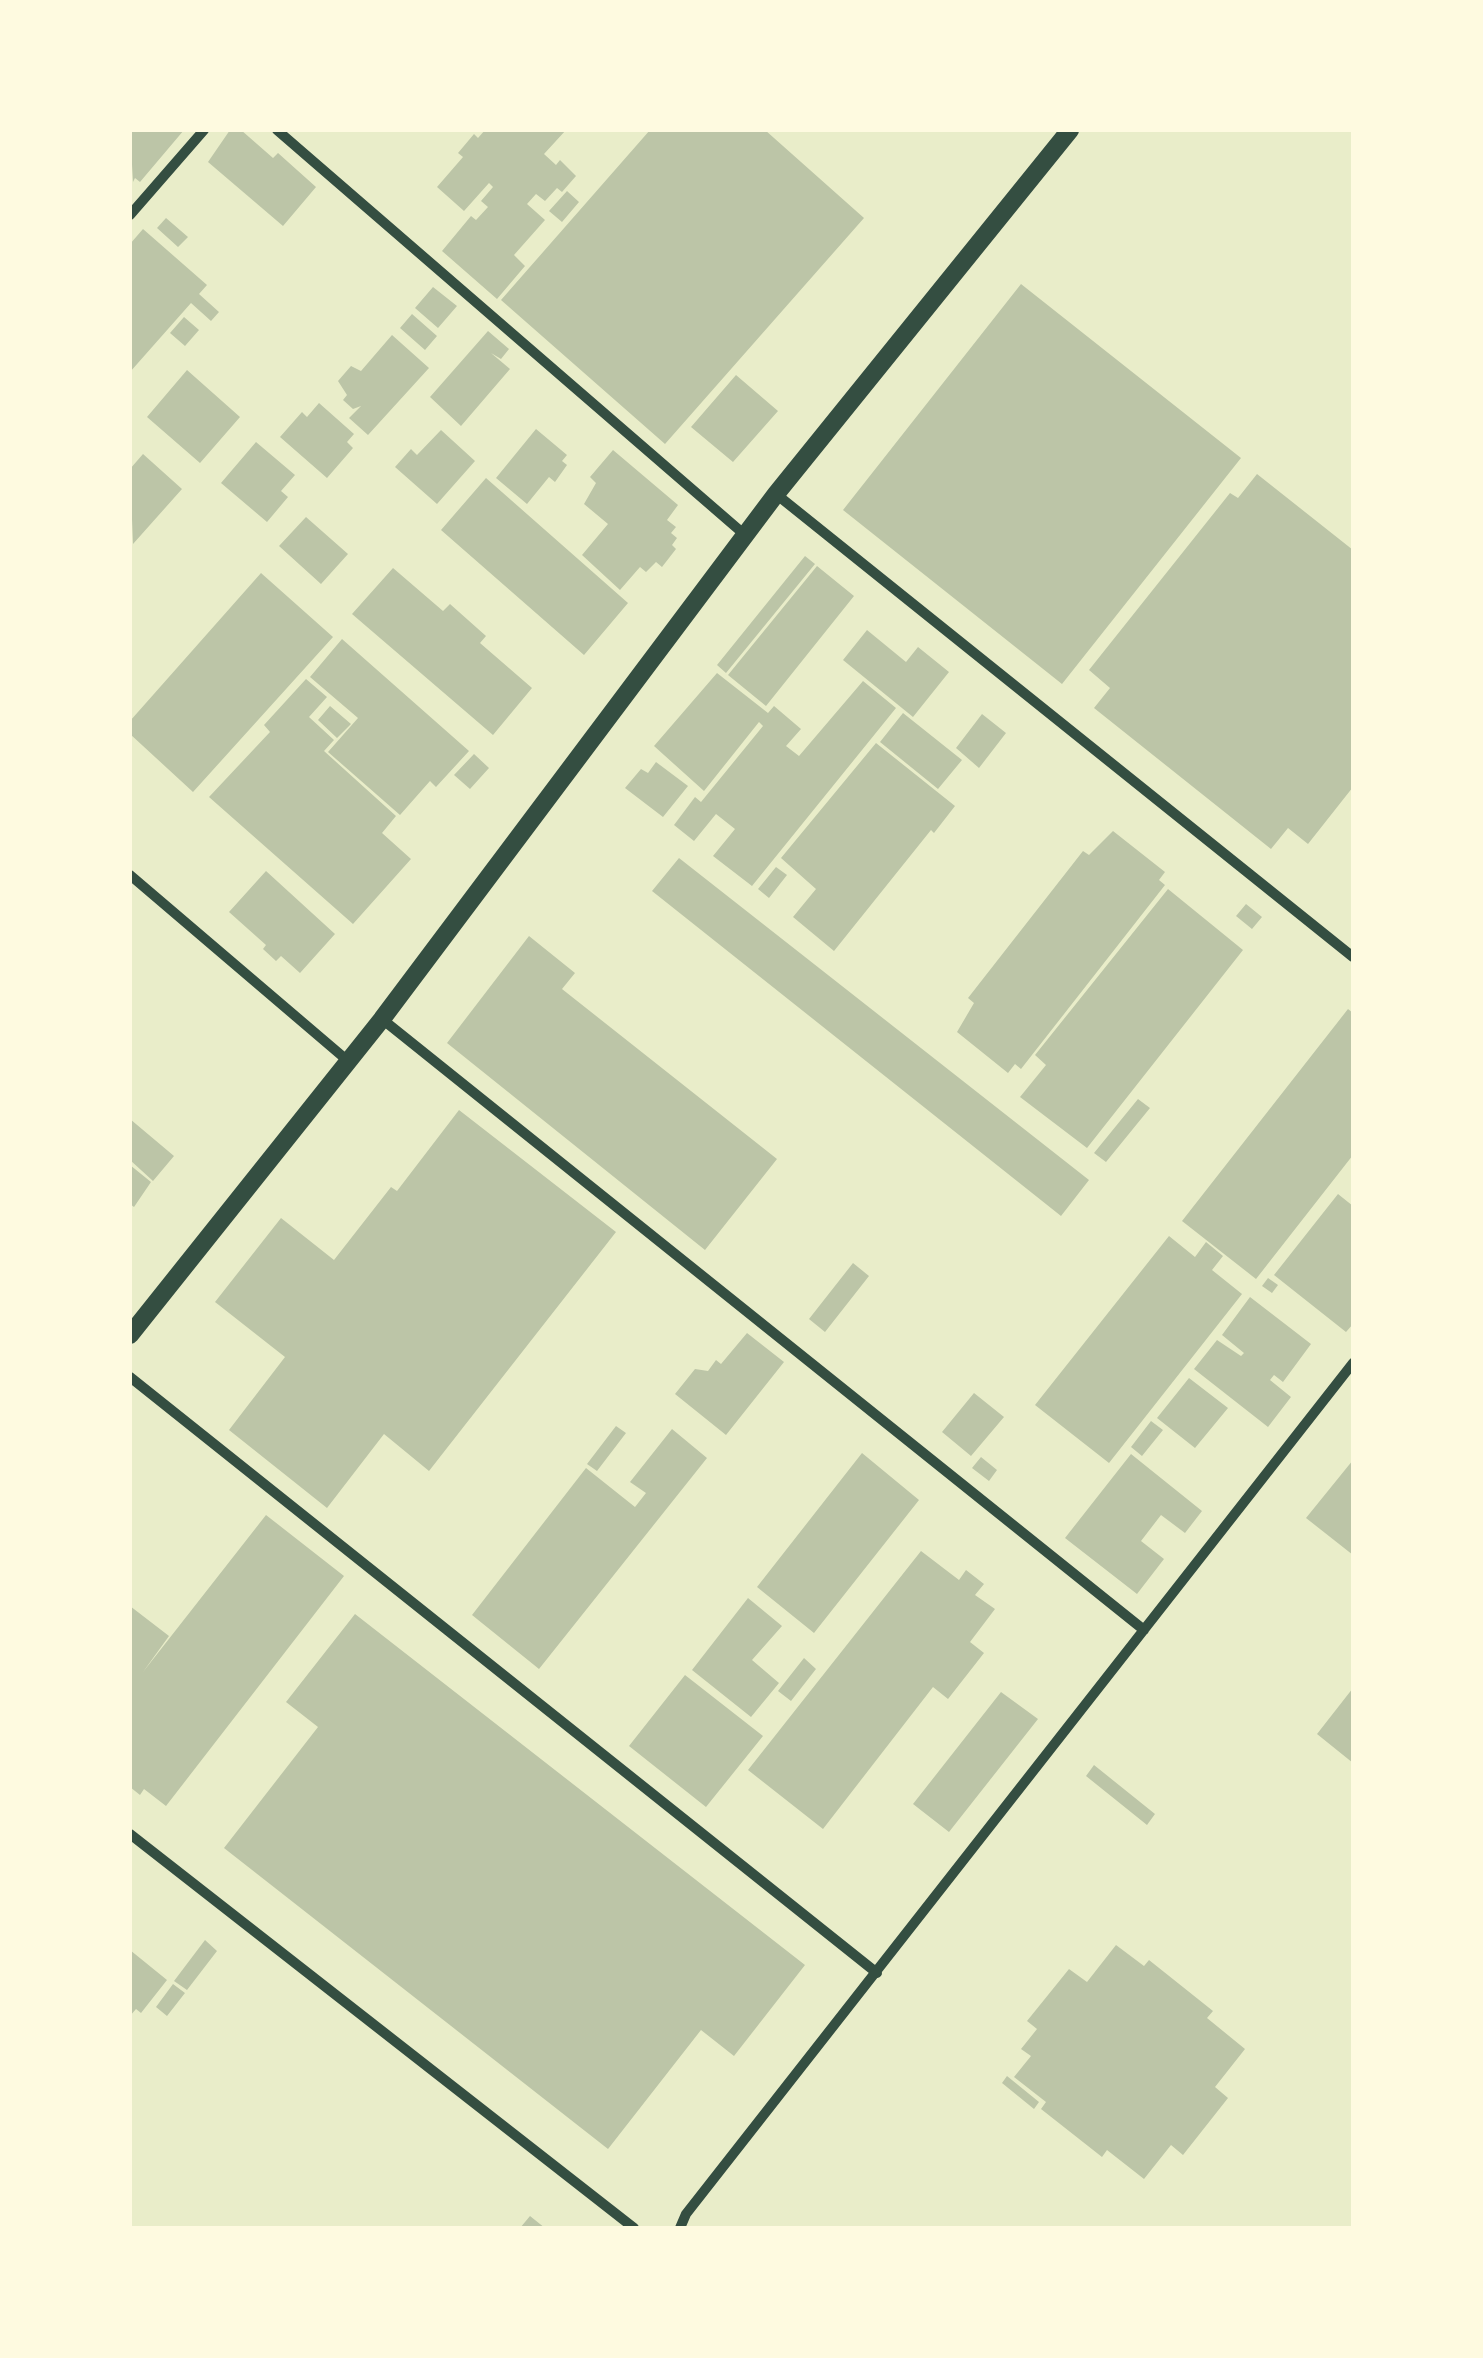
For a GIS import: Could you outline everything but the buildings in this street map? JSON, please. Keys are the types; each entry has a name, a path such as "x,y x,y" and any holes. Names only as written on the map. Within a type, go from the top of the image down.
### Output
{"street":[{"path":"130,215 204,130"},
{"path":"277,130 745,535"},
{"path":"130,1335 382,1019 776,494 1070,130"},
{"path":"776,494 1353,957"},
{"path":"130,875 348,1061"},
{"path":"382,1019 1144,1630"},
{"path":"680,2228 686,2214 1353,1363"},
{"path":"130,1377 877,1974"},
{"path":"130,1834 634,2228"}]}
